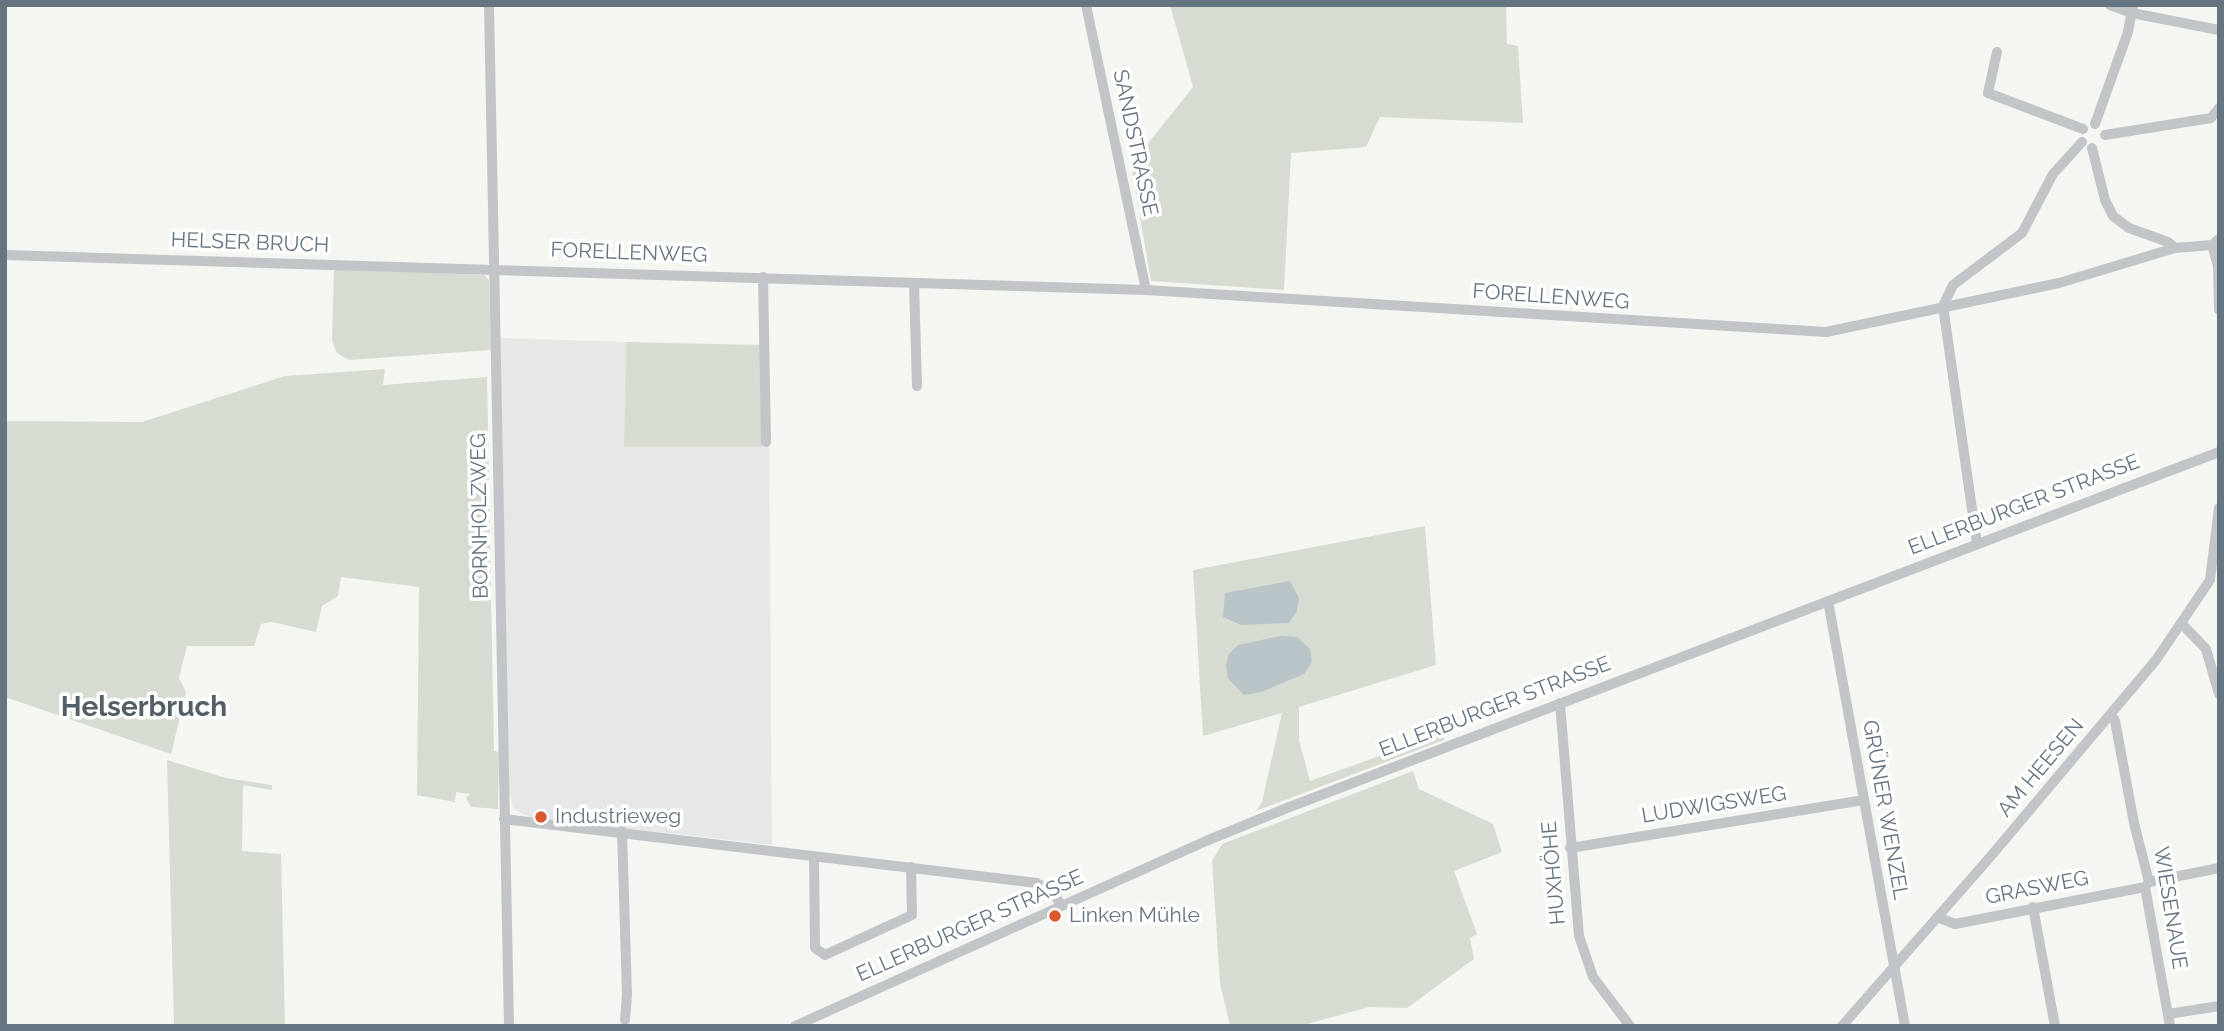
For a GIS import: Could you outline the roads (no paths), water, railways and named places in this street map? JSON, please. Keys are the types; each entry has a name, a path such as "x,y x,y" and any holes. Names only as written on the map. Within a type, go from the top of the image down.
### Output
{"street":[{"name":"BORNHOLZWEG","path":"489,5 509,1026"},
{"name":"SANDSTRASSE","path":"1086,5 1146,290"},
{"path":"2110,5 2219,30"},
{"path":"1997,52 1988,93 2082,129 2095,124 2120,57 2132,9"},
{"path":"2105,135 2211,118 2219,108"},
{"path":"2095,124 2105,135"},
{"path":"1977,544 1943,306 1953,285 2022,233 2053,174 2082,142 2082,129"},
{"path":"2082,142 2092,148 2100,146 2105,135"},
{"path":"2092,148 2105,200 2113,216 2129,228 2168,242 2175,248"},
{"name":"FORELLENWEG","path":"494,268 1146,290 1826,332 2059,284 2175,248 2215,242"},
{"path":"2215,242 2219,310"},
{"name":"HELSER BRUCH","path":"5,255 494,268"},
{"path":"763,277 766,442"},
{"path":"914,283 917,386"},
{"name":"ELLERBURGER STRASSE","path":"795,1026 1287,808 2219,452"},
{"name":"AM HEESEN","path":"1842,1026 2156,660 2210,580 2219,508"},
{"name":"GRÜNER WENZEL","path":"1828,601 1905,1026"},
{"path":"2181,623 2206,649 2219,694"},
{"name":"HUXHÖHE","path":"1560,703 1579,936 1593,977 1630,1026"},
{"name":"WIESENAUE","path":"2111,715 2147,884 2169,1020"},
{"name":"LUDWIGSWEG","path":"1570,848 1864,800"},
{"path":"504,819 622,831 1037,883 1052,892 1062,906"},
{"path":"622,831 627,995 625,1020"},
{"path":"814,856 815,948 825,955 912,915 911,867"},
{"name":"GRASWEG","path":"1937,917 1955,923 2219,868"},
{"path":"2033,907 2054,1026"},
{"path":"2169,1020 2219,1006"}],"place":[{"name":"Industrieweg","path":"541,817"},
{"name":"Linken Mühle","path":"1055,916"}],"district":[{"name":"Helserbruch","path":"144,708"}]}
